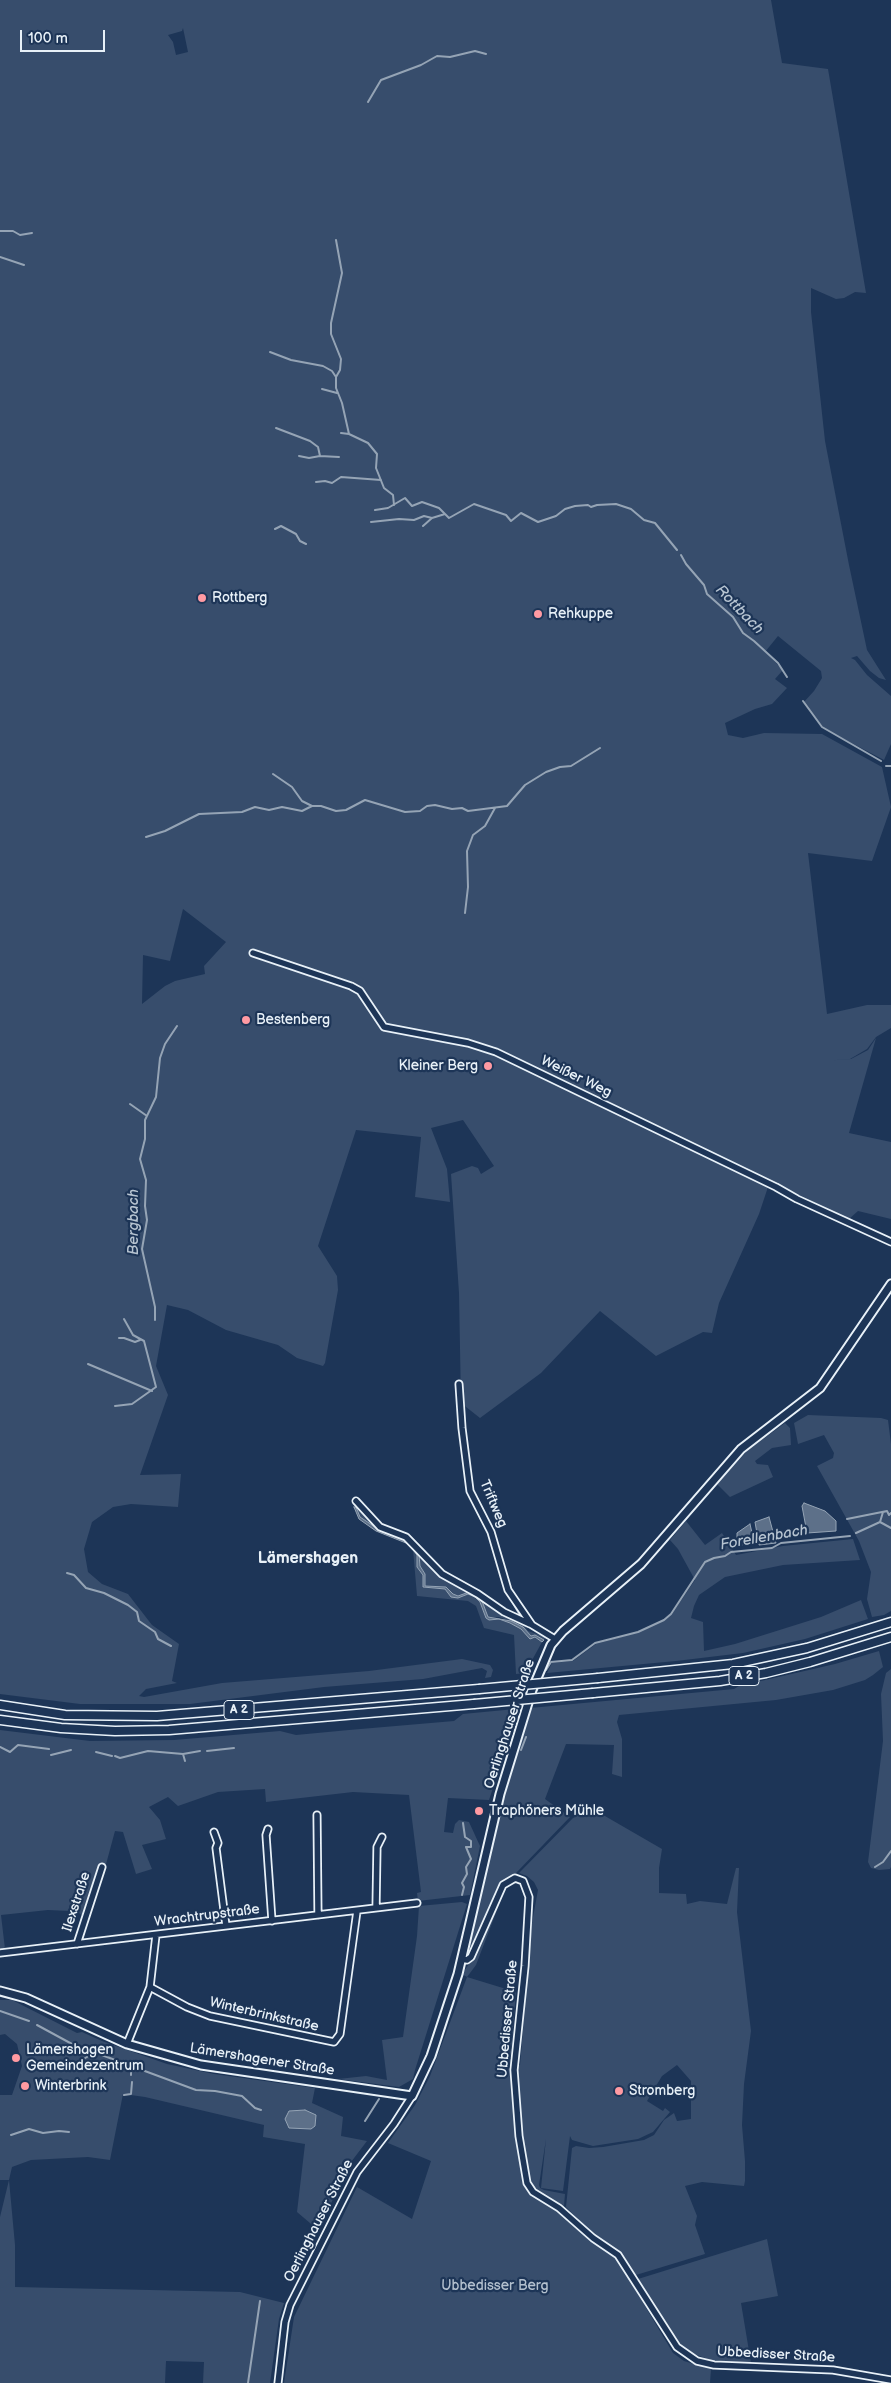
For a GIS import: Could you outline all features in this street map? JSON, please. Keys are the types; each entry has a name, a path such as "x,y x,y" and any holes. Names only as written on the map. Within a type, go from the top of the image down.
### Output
{"highway":[{"name":"A 2","path":"0,1705 65,1715 157,1716 685,1670 764,1658 829,1642 891,1622"},
{"name":"A 2","path":"0,1720 61,1728 115,1731 169,1730 594,1693 720,1680 766,1673 810,1662 891,1637"}],"main road":[{"name":"Oerlinghauser Straße","path":"412,2096 431,2056 462,1959 500,1794 532,1690 544,1659 555,1639 641,1564 741,1449 820,1388 891,1284"},
{"name":"Lämershagener Straße","path":"0,1991 26,1998 127,2044 214,2067 412,2096"}],"street":[{"name":"Weißer Weg","path":"252,953 360,991 384,1028 460,1041 496,1052 797,1200 891,1242"},
{"name":"Triftweg","path":"460,1384 462,1428 470,1491 491,1532 508,1590 532,1625"},
{"name":"Triftweg","path":"356,1501 380,1527 406,1538 442,1574 478,1594 504,1612 532,1625 555,1639"},
{"path":"316,1815 318,1915"},
{"path":"268,1829 266,1835 272,1921"},
{"path":"214,1832 220,1843 216,1848 226,1926"},
{"path":"376,1908 377,1847 382,1837"},
{"name":"Ilexstraße","path":"77,1944 102,1867"},
{"name":"Ubbedisser Straße","path":"462,1959 467,1960 471,1957 503,1886 515,1878 523,1881 529,1896 525,1966 514,2070 519,2136 527,2183 533,2192 559,2208 593,2238 618,2255 677,2347 697,2362 714,2365 833,2370 891,2380"},
{"name":"Wrachtrupstraße","path":"0,1953 417,1904"},
{"name":"Winterbrinkstraße","path":"150,1987 187,2007 210,2016 334,2042 340,2034 357,1911"},
{"path":"127,2044 150,1987 156,1950 156,1935"},
{"name":"Oerlinghauser Straße","path":"278,2383 285,2322 290,2306 357,2172 394,2124 412,2096"}],"green space":[{"path":"0,0 771,0 782,63 828,69 866,293 855,292 844,298 836,299 811,288 811,312 825,441 849,565 867,650 886,680 879,678 870,671 857,656 851,658 891,696 891,744 884,760 825,729 803,703 822,678 821,671 778,636 765,652 783,670 775,679 787,688 772,704 755,709 725,723 728,735 743,738 764,733 822,734 882,767 891,807 872,861 808,853 827,1014 867,1005 891,1005 891,1028 876,1037 867,1049 850,1059 823,1061 851,1059 868,1050 876,1038 849,1133 891,1142 891,1219 858,1211 849,1219 493,1046 490,1052 768,1187 759,1214 719,1303 712,1333 703,1332 656,1356 600,1311 541,1373 480,1418 461,1403 459,1293 451,1174 472,1166 478,1168 481,1174 494,1166 463,1120 431,1128 447,1169 450,1202 415,1197 421,1137 356,1130 318,1246 337,1276 338,1290 325,1363 323,1366 297,1358 278,1345 226,1330 188,1310 167,1305 156,1366 168,1395 140,1475 181,1474 178,1507 131,1504 113,1507 92,1522 84,1549 88,1572 102,1584 128,1594 152,1625 179,1644 172,1681 177,1683 146,1689 139,1696 144,1697 222,1683 369,1671 462,1659 490,1665 493,1670 491,1677 485,1678 487,1671 482,1668 423,1679 324,1687 190,1704 80,1704 0,1694","holes":["183,28 188,52 176,55 173,42 168,35 182,31","183,909 226,942 204,966 205,974 175,981 165,986 142,1004 143,955 170,961"]},
{"path":"808,1415 881,1418 888,1420 891,1444 891,1611 884,1615 872,1617 867,1599 871,1572 859,1541 817,1466 833,1458 834,1453 824,1435 798,1444 794,1423"},
{"path":"785,1423 790,1428 791,1445 772,1448 755,1461 757,1464 768,1465 773,1477 730,1497 717,1484 748,1450"},
{"path":"358,1506 370,1519 417,1549 437,1572 523,1624 528,1631 546,1637 544,1640 535,1635 531,1636 523,1627 511,1621 499,1617 488,1617 482,1601 469,1592 458,1596 453,1595 446,1587 425,1586 425,1574 420,1566 419,1555 414,1548 360,1517 357,1513"},
{"path":"686,1521 705,1545 722,1533 736,1555 783,1546 853,1539 860,1560 783,1565 725,1577 699,1595 694,1606 691,1618 703,1622 704,1651 735,1644 821,1617 861,1600 868,1619 805,1639 743,1653 547,1673 552,1663 573,1661 596,1644 639,1632 665,1620 672,1614 695,1580 678,1549 670,1540"},
{"path":"413,1549 417,1555 417,1567 423,1575 423,1587 445,1589 451,1596 457,1598 468,1594 475,1597 480,1602 486,1618 489,1620 499,1619 510,1623 521,1629 530,1638 535,1637 542,1642 525,1673 516,1674 514,1635 484,1628 476,1606 468,1601 417,1596"},
{"path":"879,1651 883,1667 865,1680 833,1690 776,1700 619,1715 617,1722 622,1739 622,1777 612,1774 614,1745 566,1744 545,1799 570,1817 516,1873 504,1881 468,1953 498,1812 530,1708 734,1689 739,1686 835,1664"},
{"path":"891,1669 891,1867 890,1869 879,1870 871,1868 868,1862 883,1741 881,1694 886,1673"},
{"path":"515,1709 501,1764 489,1800 448,1798 444,1832 453,1833 455,1824 459,1820 469,1822 480,1846 470,1895 418,1901 417,1893 421,1892 409,1795 353,1792 266,1802 265,1789 218,1792 178,1806 168,1797 149,1807 160,1820 166,1839 142,1845 152,1869 136,1874 123,1832 115,1831 105,1868 103,1868 84,1917 79,1913 69,1911 48,1910 1,1915 5,1949 0,1949 0,1730 90,1741 174,1740 280,1731 296,1735 454,1721 463,1714"},
{"name":"Ubbedisser Berg","path":"584,1811 598,1812 662,1849 659,1868 659,1893 686,1894 687,1904 700,1901 727,1904 736,1868 739,1868 737,1912 751,2031 744,2084 742,2125 745,2181 744,2186 702,2182 685,2186 697,2216 695,2225 705,2254 636,2275 618,2250 592,2234 566,2207 572,2148 576,2146 589,2148 603,2147 644,2140 654,2135 664,2120 674,2113 677,2121 691,2119 691,2081 677,2065 662,2076 647,2101 663,2111 665,2108 670,2112 653,2132 638,2139 593,2146 572,2140 570,2136 563,2191 541,2188 546,2139 539,2185 540,2188 544,2190 565,2194 564,2206 536,2191 531,2183 529,2194 559,2211 590,2241 611,2253 617,2259 673,2353 684,2361 711,2369 710,2383 284,2383 294,2317 357,2187 412,2219 431,2161 388,2143 415,2105 430,2076 467,1977 516,1992 510,2066 520,2065 532,1923 538,1890 534,1882 527,1876 519,1873 573,1818"},
{"path":"507,1884 476,1965 467,1977 462,1974 474,1957"},
{"path":"462,1902 467,1904 413,2079 399,2087 338,2079 366,2076 387,2080 382,2040 403,2037 417,1936 419,1906"},
{"path":"0,2000 12,2000 77,2033 82,2032 167,2064 214,2074 315,2088 312,2103 343,2117 341,2136 367,2141 348,2166 320,2228 317,2229 297,2212 305,2144 263,2137 264,2125 145,2097 123,2094 110,2160 88,2157 31,2160 12,2167 9,2180 0,2180 0,2095 12,2095 22,2066 17,2044 5,2034 0,2035"},
{"path":"9,2180 15,2245 15,2287 240,2292 284,2303 279,2319 270,2383 203,2383 204,2362 166,2361 165,2383 0,2383 0,2217"},
{"path":"767,2239 778,2296 741,2303 751,2363 711,2360 688,2352 671,2334 638,2279"}],"water":[{"path":"804,1503 825,1511 836,1521 836,1531 807,1533 802,1506"},
{"path":"354,1507 356,1507 360,1517 378,1529 407,1541 414,1548 419,1555 420,1566 425,1574 425,1586 446,1587 458,1596 469,1592 476,1595 482,1601 488,1617 511,1621 523,1627 531,1636 535,1635 544,1640 542,1642 535,1637 530,1639 521,1629 499,1619 489,1620 486,1618 480,1602 475,1597 468,1594 458,1598 451,1597 445,1589 423,1587 423,1575 417,1567 417,1555 413,1549 406,1543 376,1531 359,1519"},
{"path":"769,1517 776,1543 759,1545 755,1522"},
{"path":"750,1524 754,1542 737,1546 737,1533"},
{"path":"305,2110 316,2115 315,2126 311,2129 289,2128 285,2119 289,2111"}],"waterway":[{"path":"368,102 381,80 421,65 437,56 450,57 475,51 486,54"},
{"path":"0,231 13,231 20,235 32,233"},
{"name":"Rottbach","path":"336,240 342,273 331,323 331,334 341,359 340,370 336,377"},
{"path":"0,257 24,265"},
{"name":"Rottbach","path":"270,352 291,360 323,366 332,371 336,377 336,388 342,403 349,434"},
{"name":"Rottbach","path":"322,389 337,393"},
{"name":"Rottbach","path":"276,428 310,441 318,447 320,456"},
{"name":"Rottbach","path":"341,433 349,434 368,443 377,454 376,468 384,488 393,495 394,505"},
{"name":"Rottbach","path":"299,456 309,458 320,456 339,457"},
{"name":"Rottbach","path":"316,482 325,481 332,483 341,477 381,480"},
{"name":"Rottbach","path":"375,510 388,508 405,498 412,506 422,502 439,508 449,518 474,504 506,515 511,521 521,513 538,522 556,516 565,509 575,506 588,505 591,507 616,504 631,509 644,520 655,523 677,550"},
{"name":"Rottbach","path":"423,526 432,518 445,514"},
{"name":"Rottbach","path":"371,522 399,519 414,520 424,516 432,518"},
{"name":"Rottbach","path":"275,529 281,526 296,534 300,541 306,544"},
{"name":"Rottbach","path":"681,555 686,564 704,585 707,594 733,617 743,633 778,663 787,677"},
{"name":"Rottbach","path":"803,701 822,727 881,761"},
{"path":"146,837 165,831 199,814 242,812 255,807 269,810 282,807 302,811 312,806 321,806 336,811 346,810 365,800 405,812 420,811 427,806 435,805 452,809 462,808 468,811 507,806 525,785 546,772 560,767 571,766 600,748"},
{"name":"Rottbach","path":"886,766 891,766"},
{"path":"273,774 292,787 302,801 312,806"},
{"path":"465,913 468,887 467,851 473,835 485,826 495,808"},
{"name":"Bergbach","path":"155,1320 155,1307 142,1249 147,1220 145,1206 146,1180 140,1159 145,1139 145,1120 156,1097 160,1058 165,1044 177,1026"},
{"name":"Bergbach","path":"130,1104 147,1116"},
{"name":"Bergbach","path":"115,1406 132,1404 156,1387 144,1341 133,1335 124,1319"},
{"path":"119,1338 135,1342 140,1340"},
{"path":"88,1364 152,1391"},
{"path":"847,1519 887,1511"},
{"name":"Forellenbach","path":"856,1533 880,1522 883,1512 887,1511 889,1515 891,1513"},
{"path":"880,1522 891,1528"},
{"name":"Forellenbach","path":"546,1670 551,1662 572,1660 595,1643 638,1632 664,1620 671,1614 705,1562 714,1558 725,1556 731,1552 772,1548 781,1543 850,1536"},
{"path":"67,1573 74,1575 86,1588 104,1593 128,1605 137,1612 139,1621 155,1632 158,1639 171,1646"},
{"path":"509,1596 521,1617"},
{"name":"Forellenbach","path":"521,1750 526,1737"},
{"path":"0,1747 10,1752 18,1745 49,1749"},
{"path":"207,1751 234,1748"},
{"path":"51,1755 71,1750"},
{"path":"115,1756 120,1758 148,1751 183,1754 200,1751"},
{"path":"96,1752 112,1756"},
{"path":"183,1754 185,1761"},
{"name":"Forellenbach","path":"462,1895 464,1887 462,1883 467,1874 466,1867 471,1859 466,1847 471,1847 471,1841 465,1837 463,1823"},
{"path":"875,1867 883,1862 891,1851"},
{"path":"0,2011 29,2021"},
{"path":"37,2025 72,2044 196,2090 242,2096 255,2108 261,2110"},
{"path":"80,2061 94,2053"},
{"path":"131,2075 131,2071 137,2069"},
{"path":"124,2095 131,2094 132,2082"},
{"name":"Forellenbach","path":"365,2121 379,2099"},
{"path":"11,2135 29,2129 43,2133 69,2132"},
{"name":"Forellenbach","path":"248,2383 260,2301"}],"place":[{"name":"Rottberg","path":"202,598"},
{"name":"Rehkuppe","path":"538,614"},
{"name":"Bestenberg","path":"246,1020"},
{"name":"Kleiner Berg","path":"488,1066"},
{"name":"Traphöners Mühle","path":"479,1811"},
{"name":"Lämershagen Gemeindezentrum","path":"16,2058"},
{"name":"Winterbrink","path":"25,2086"},
{"name":"Stromberg","path":"619,2091"}],"district":[{"name":"Lämershagen","path":"308,1559"}]}
